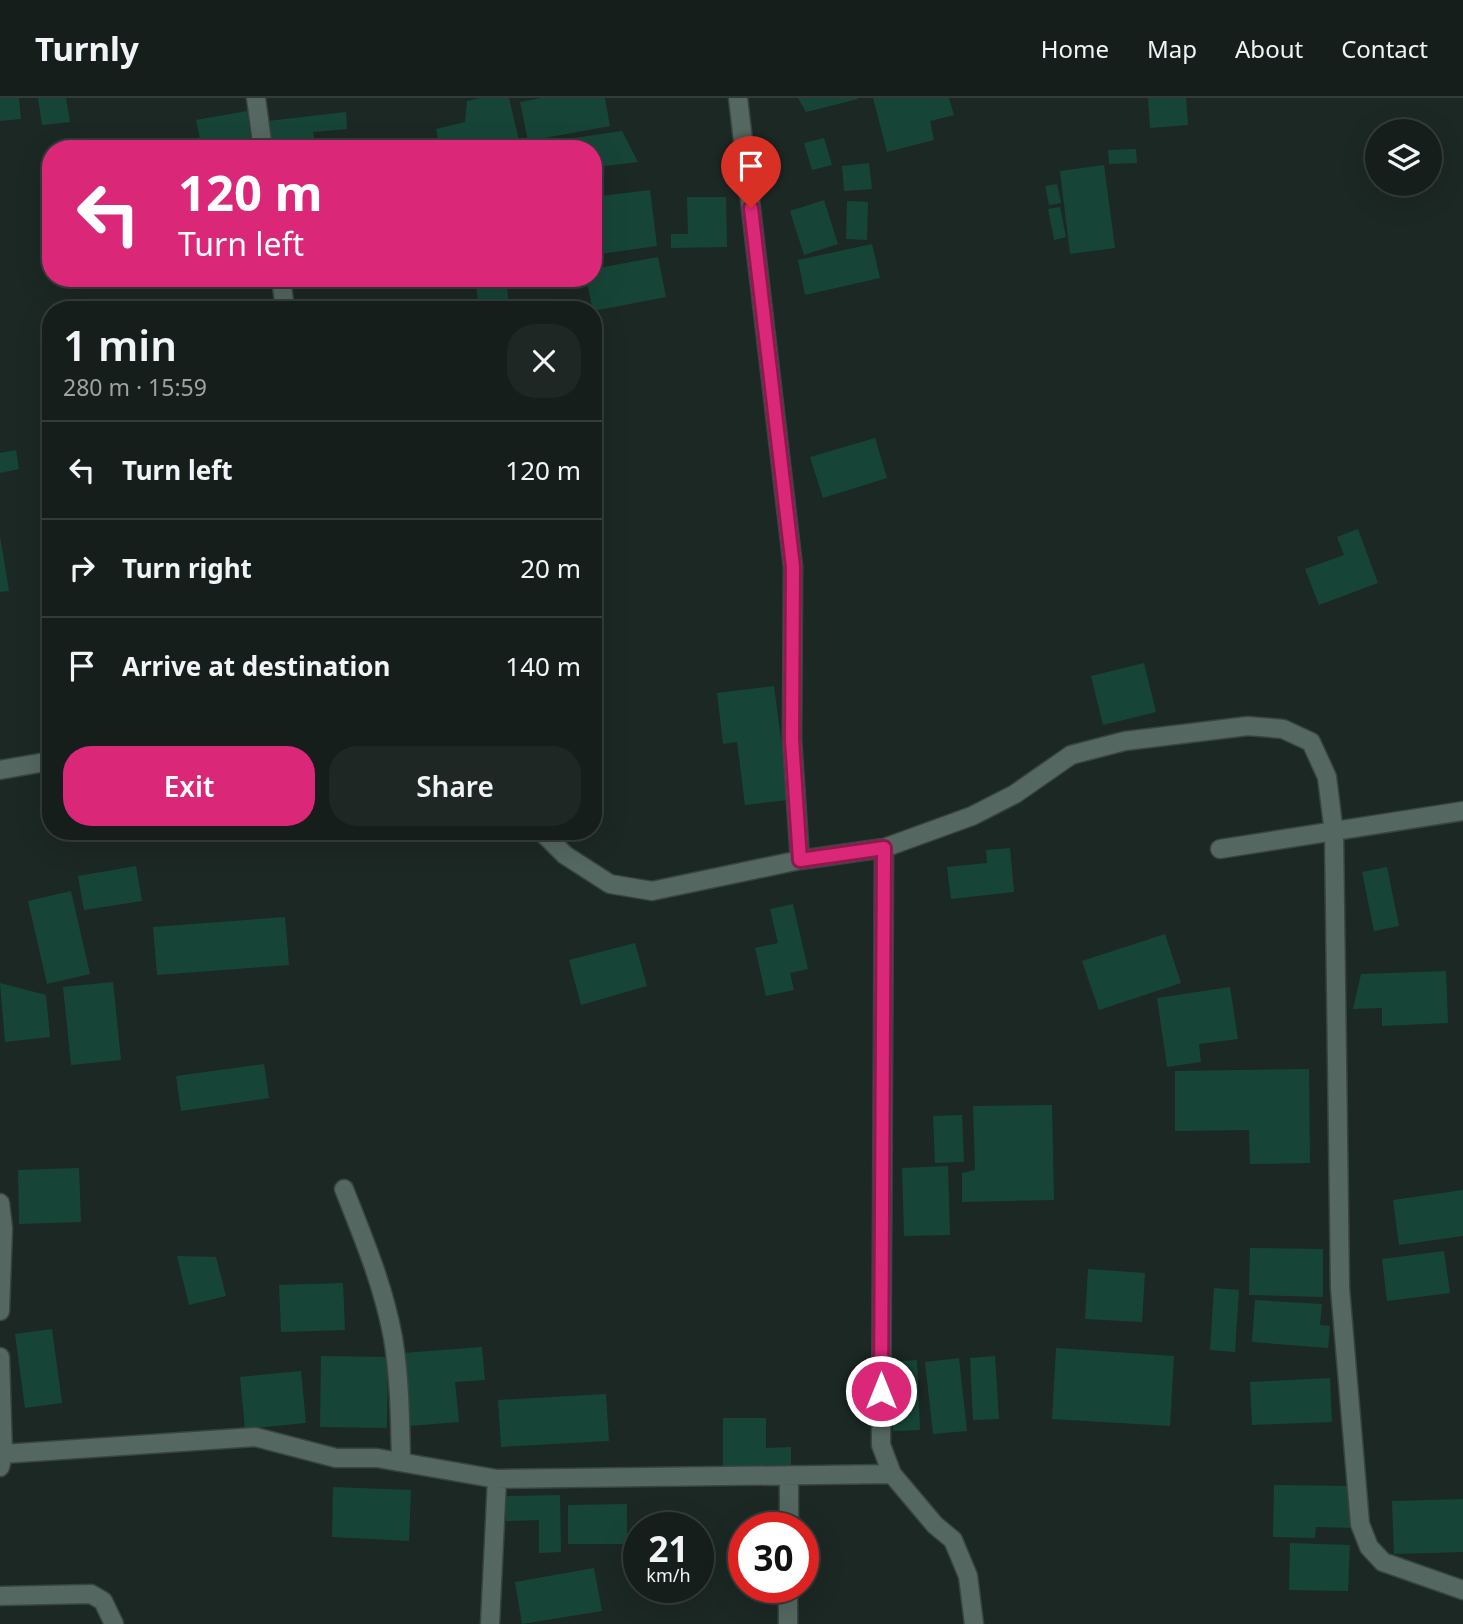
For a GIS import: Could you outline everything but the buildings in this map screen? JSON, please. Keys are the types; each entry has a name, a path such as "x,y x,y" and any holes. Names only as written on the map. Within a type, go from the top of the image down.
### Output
{"street":[{"path":"256,98 262,140"},
{"path":"738,98 793,567 792,740 800,860"},
{"path":"551,840 588,872 610,884 635,890 674,888 800,860 884,848 972,816 1014,794 1071,755 1125,741 1248,726 1283,729 1311,743 1327,778 1334,833 1340,1288 1360,1524 1369,1547 1383,1562 1463,1590"},
{"path":"0,769 42,762"},
{"path":"1220,849 1463,811"},
{"path":"884,848 881,1444 892,1475 934,1525 953,1541 968,1576 974,1624"},
{"path":"344,1189 367,1248 393,1339 401,1462"},
{"path":"0,1203 3,1228 0,1311"},
{"path":"0,1357 1,1461 255,1437 336,1458 377,1458 497,1479 892,1475"},
{"path":"789,1476 789,1512"},
{"path":"490,1624 497,1479"},
{"path":"0,1596 91,1594 103,1601 114,1624"},
{"path":"788,1603 788,1624"}],"route":[{"path":"751,208 793,567 792,740 800,860 884,848 881,1391"}]}
